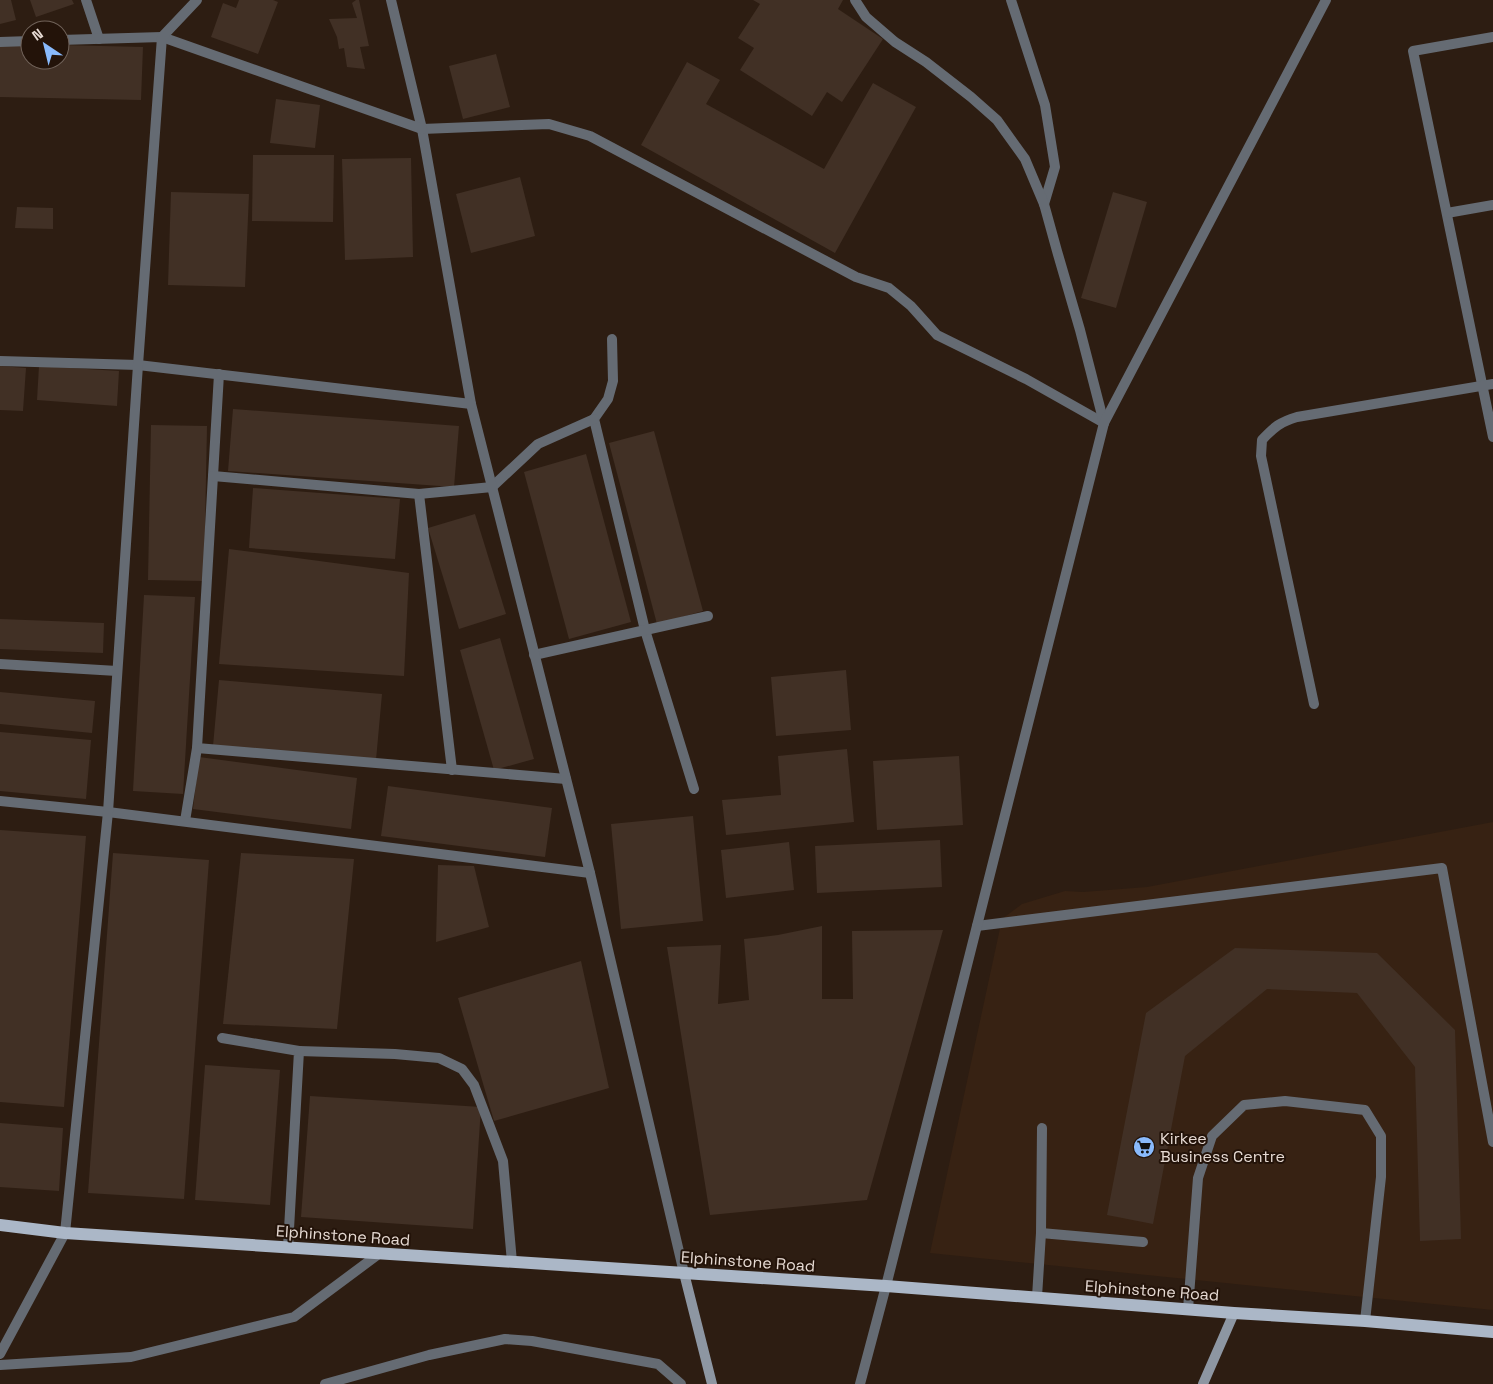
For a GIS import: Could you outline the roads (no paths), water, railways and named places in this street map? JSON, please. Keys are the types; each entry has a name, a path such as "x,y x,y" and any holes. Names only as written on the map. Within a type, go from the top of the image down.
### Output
{"main road":[{"name":"Elphinstone Road","path":"0,1225 65,1233 886,1286 1493,1332"},
{"path":"684,1273 712,1384"},
{"path":"1203,1384 1234,1313"}],"street":[{"path":"86,0 99,39"},
{"path":"0,1354 65,1233 108,812 162,37 197,0"},
{"path":"391,0 422,129 471,404 590,873 684,1273"},
{"path":"855,0 866,17 895,42 926,62 997,120 1025,159 1044,204 1104,423"},
{"path":"1011,0 1045,105 1055,167 1044,204"},
{"path":"860,1384 1104,423 1326,0"},
{"path":"70,40 162,37 422,129 549,124 590,136 856,277 889,288 911,306 937,336 1026,379 1104,423"},
{"path":"1493,38 1413,51 1447,213 1488,385 1493,436"},
{"path":"0,42 20,41"},
{"path":"1447,213 1493,205"},
{"path":"213,476 419,494 492,487 538,444 594,419 608,398 613,381 612,339"},
{"path":"0,361 138,365 471,404"},
{"path":"185,821 196,748 219,374"},
{"path":"1314,704 1261,456 1262,440 1282,422 1298,417 1488,385"},
{"path":"594,419 645,630 694,790"},
{"path":"419,494 452,770"},
{"path":"534,655 708,616"},
{"path":"0,664 117,671"},
{"path":"196,748 566,779"},
{"path":"0,801 185,821 590,873"},
{"path":"977,926 1442,868 1493,1142"},
{"path":"222,1038 299,1051 395,1054 439,1058 462,1069 474,1085 503,1161 512,1262"},
{"path":"288,1247 299,1051"},
{"path":"1188,1309 1198,1178 1212,1136 1244,1105 1285,1101 1365,1110 1381,1136 1381,1177 1365,1321"},
{"path":"1037,1298 1041,1233 1042,1128"},
{"path":"1041,1233 1143,1242"},
{"path":"0,1365 131,1358 294,1317 380,1253"},
{"path":"325,1384 429,1354 504,1339 532,1341 658,1364 681,1384"}],"place":[{"name":"Kirkee Business Centre","path":"1144,1147"}]}
